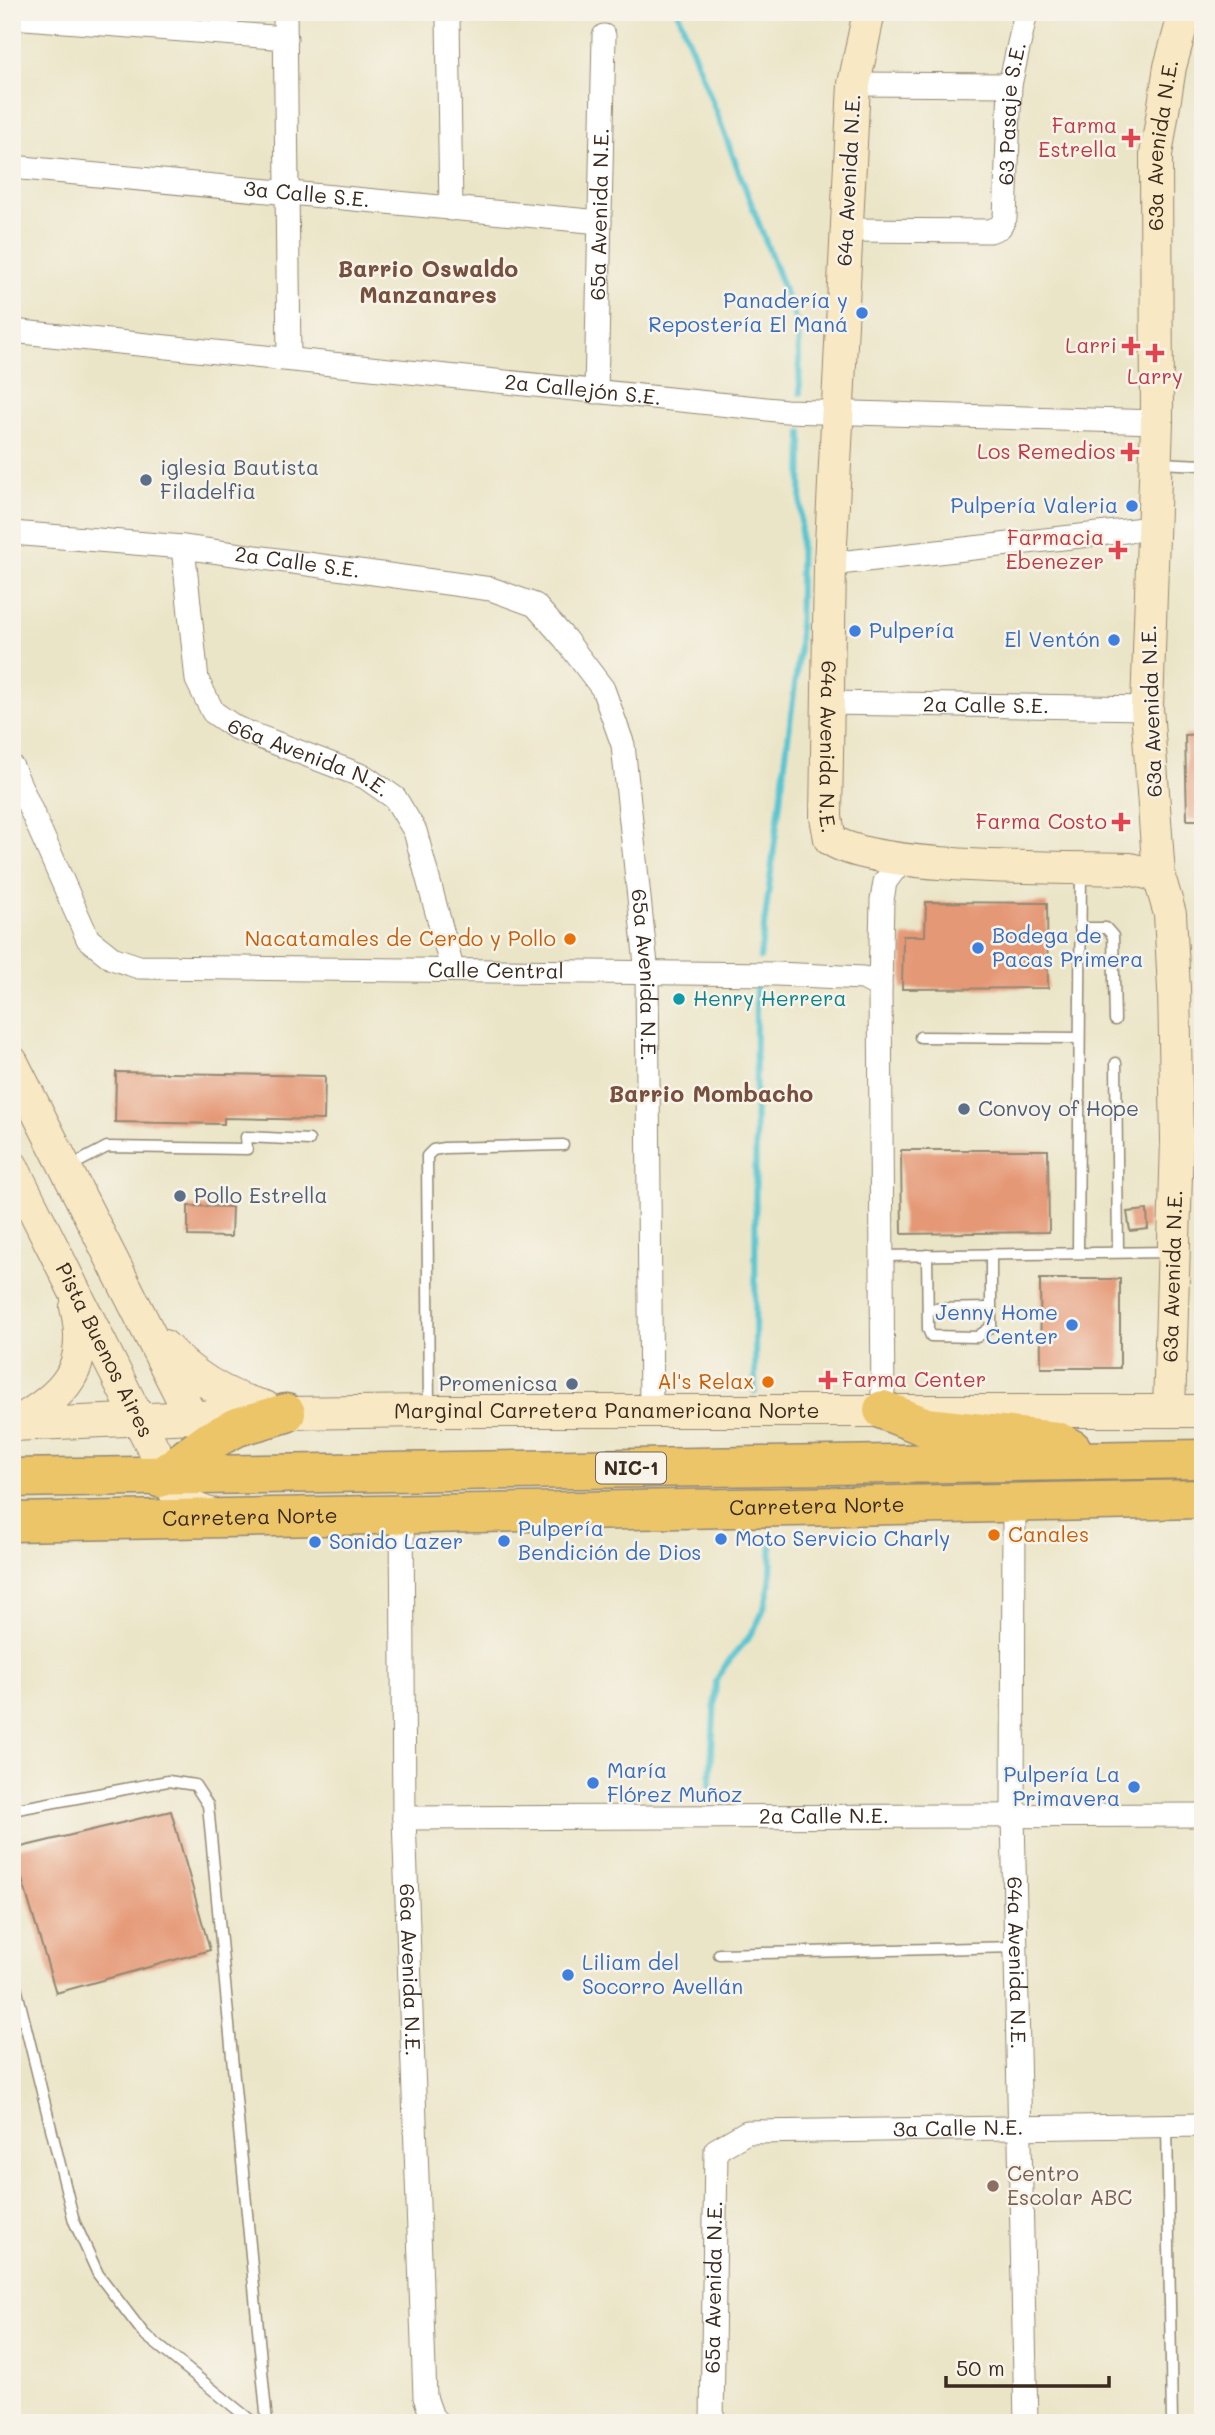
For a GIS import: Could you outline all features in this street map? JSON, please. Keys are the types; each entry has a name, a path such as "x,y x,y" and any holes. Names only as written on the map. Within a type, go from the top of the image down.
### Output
{"highway":[{"path":"883,1410 926,1426 1057,1441 1095,1462"},
{"path":"12,1491 134,1488 167,1475 208,1442 237,1427 286,1413"},
{"path":"167,1475 181,1457 192,1418"},
{"name":"Carretera Norte","path":"12,1478 1203,1459"},
{"name":"Carretera Norte","path":"12,1522 694,1506 1014,1505 1203,1499"}],"street":[{"path":"285,12 289,359"},
{"name":"64a Avenida N.E.","path":"869,12 854,84 846,230 827,413 830,564 826,817 830,839 850,850 909,861"},
{"name":"63 Pasaje S.E.","path":"846,230 990,231 1000,228 1005,218 1010,85 1026,12"},
{"name":"63a Avenida N.E.","path":"1169,1411 1177,1140 1174,989 1170,914 1159,876 1147,708 1157,422 1156,155 1170,67 1185,12"},
{"path":"12,17 286,38"},
{"path":"448,18 451,209"},
{"name":"65a Avenida N.E.","path":"596,392 604,36"},
{"path":"854,84 1010,85"},
{"name":"3a Calle S.E.","path":"12,167 600,222"},
{"name":"2a Callejón S.E.","path":"12,331 788,411 1157,422"},
{"path":"830,564 1152,528"},
{"name":"2a Calle S.E.","path":"12,533 183,547 491,589 535,605 565,639"},
{"name":"66a Avenida N.E.","path":"183,547 197,680 214,712 236,728 365,777 395,798 415,831 452,968"},
{"name":"65a Avenida N.E.","path":"565,639 603,689 623,745 648,974 651,1410"},
{"name":"2a Calle S.E.","path":"827,703 1147,708"},
{"name":"Calle Central","path":"12,766 88,939 112,958 139,967 745,973 863,978 880,987"},
{"path":"883,1410 880,987 885,882 894,870 909,861 1130,869 1159,876"},
{"path":"12,1062 192,1418"},
{"name":"Pista Buenos Aires","path":"12,1166 176,1494 191,1507 217,1517"},
{"path":"36,1213 72,1180"},
{"path":"12,1425 61,1392 77,1363 80,1326 68,1278"},
{"path":"142,1321 197,1376 225,1394 286,1413"},
{"name":"Marginal Carretera Panamericana Norte","path":"12,1425 286,1413 429,1411 1203,1410"},
{"name":"64a Avenida N.E.","path":"1014,1505 1013,1815 1026,2423"},
{"name":"66a Avenida N.E.","path":"402,1513 404,1818 425,2397 432,2417 438,2423"},
{"name":"2a Calle N.E.","path":"404,1818 1203,1815"},
{"name":"3a Calle N.E.","path":"716,2150 747,2132 1203,2125"},
{"name":"65a Avenida N.E.","path":"712,2423 716,2150"}],"lane":[{"path":"1156,463 1203,465"},
{"path":"1078,1251 1082,867"},
{"path":"1080,928 1107,928 1113,936 1115,1020"},
{"path":"920,1037 1079,1038"},
{"path":"1116,1063 1118,1252"},
{"path":"72,1180 107,1147 247,1149 246,1137 309,1140"},
{"path":"429,1411 427,1156 433,1150 444,1148 563,1145"},
{"path":"882,1256 1078,1251 1173,1252"},
{"path":"927,1255 928,1329 931,1336 937,1338 985,1335 991,1327 992,1254"},
{"path":"928,1309 991,1308"},
{"path":"12,1810 168,1781 195,1785 208,1805 267,2423"},
{"path":"719,1954 1016,1947"},
{"path":"12,1971 74,2221 98,2274 144,2334 254,2423"},
{"path":"1167,2125 1172,2423"}],"building":[{"path":"1203,734 1203,820 1187,820 1185,735"},
{"path":"926,902 1047,903 1048,988 902,989 903,936 925,936"},
{"path":"116,1072 325,1076 324,1120 224,1118 224,1124 115,1122"},
{"path":"901,1150 1048,1150 1049,1232 902,1234"},
{"path":"188,1206 232,1207 231,1237 188,1236"},
{"path":"1147,1210 1148,1229 1130,1231 1127,1212"},
{"path":"1040,1279 1120,1279 1120,1368 1041,1368"},
{"path":"171,1811 210,1950 56,1993 13,1849"}],"waterway":[{"path":"678,12 798,326 800,393"},
{"path":"760,958 799,653 802,432"},
{"path":"755,1392 756,985"},
{"path":"709,1798 716,1682 749,1637 762,1614 769,1591 771,1541"}],"place":[{"name":"Farma Estrella","path":"1131,138"},
{"name":"Panadería y Repostería El Maná","path":"862,313"},
{"name":"Larri","path":"1131,346"},
{"name":"Larry","path":"1155,353"},
{"name":"Los Remedios","path":"1130,452"},
{"name":"iglesia Bautista Filadelfia","path":"146,480"},
{"name":"Pulpería Valeria","path":"1132,506"},
{"name":"Farmacia Ebenezer","path":"1118,550"},
{"name":"Pulpería","path":"855,631"},
{"name":"El Ventón","path":"1114,640"},
{"name":"Farma Costo","path":"1121,822"},
{"name":"Nacatamales de Cerdo y Pollo","path":"570,939"},
{"name":"Bodega de Pacas Primera","path":"978,948"},
{"name":"Henry Herrera","path":"679,999"},
{"name":"Convoy of Hope","path":"964,1109"},
{"name":"Pollo Estrella","path":"180,1196"},
{"name":"Jenny Home Center","path":"1072,1325"},
{"name":"Farma Center","path":"828,1380"},
{"name":"Al's Relax","path":"768,1382"},
{"name":"Promenicsa","path":"572,1384"},
{"name":"Canales","path":"994,1535"},
{"name":"Moto Servicio Charly","path":"721,1539"},
{"name":"Pulpería Bendición de Dios","path":"504,1541"},
{"name":"Sonido Lazer","path":"315,1542"},
{"name":"María Flórez Muñoz","path":"593,1783"},
{"name":"Pulpería La Primavera","path":"1134,1787"},
{"name":"Liliam del Socorro Avellán","path":"568,1975"},
{"name":"Centro Escolar ABC","path":"993,2186"}],"district":[{"name":"Barrio Oswaldo Manzanares","path":"428,282"},
{"name":"Barrio Mombacho","path":"711,1094"}]}
